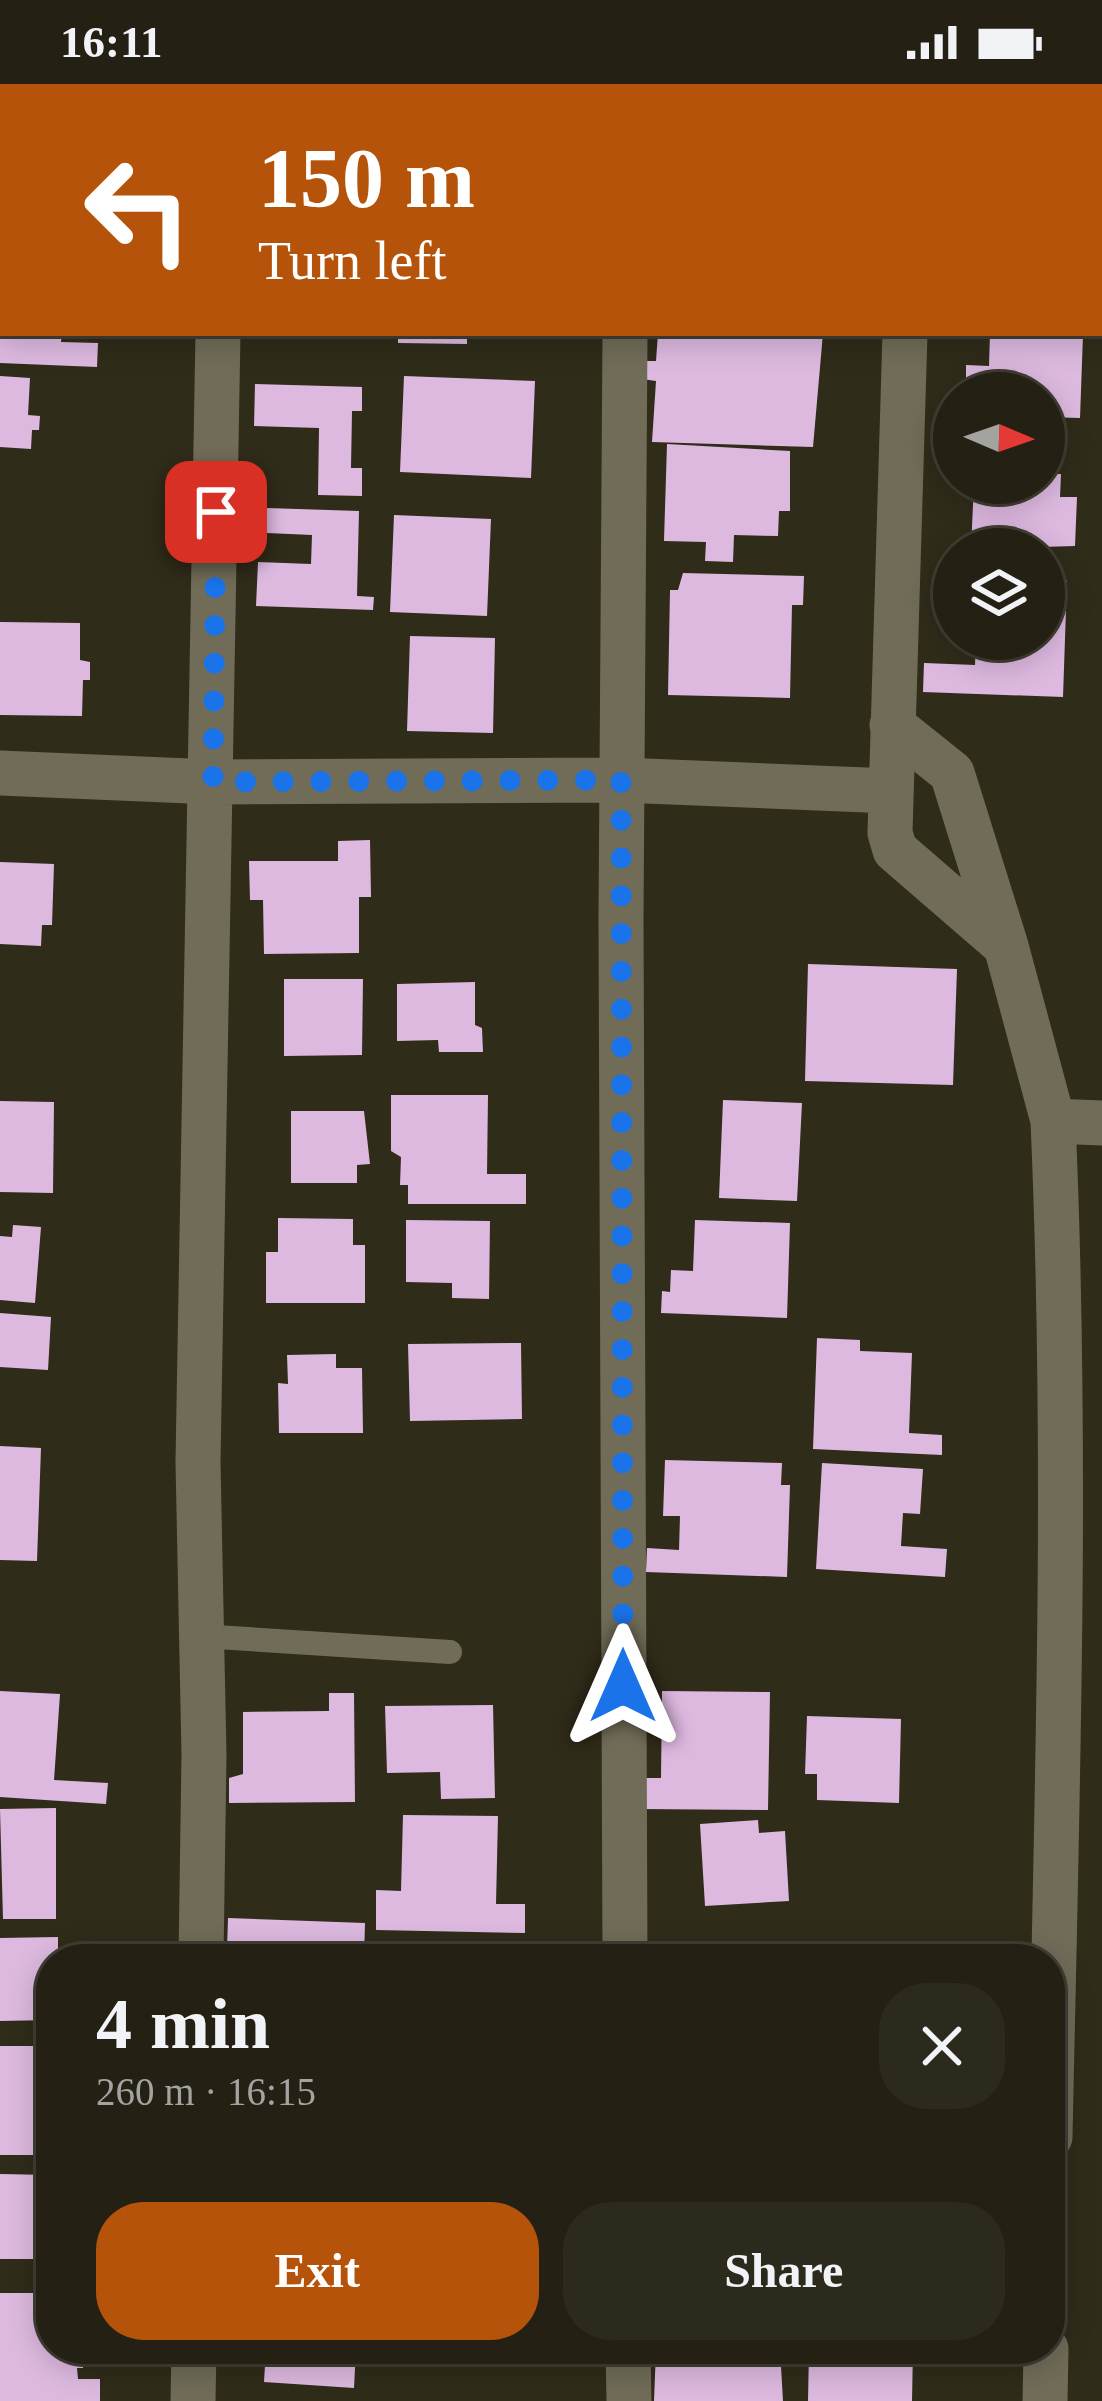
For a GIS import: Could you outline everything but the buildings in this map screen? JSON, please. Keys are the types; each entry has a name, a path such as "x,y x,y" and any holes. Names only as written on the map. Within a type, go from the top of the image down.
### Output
{"street":[{"path":"201,1944 204,1755 198,1462 218,336"},
{"path":"625,336 621,780 625,1944"},
{"path":"905,336 890,833 896,850 1006,946"},
{"path":"892,725 952,772 1053,1121 1082,1599 1061,1944"},
{"path":"0,773 213,782 621,780 891,791"},
{"path":"1053,1121 1102,1124"},
{"path":"193,2401 194,2364"},
{"path":"628,2364 629,2401"},
{"path":"1045,2401 1046,2364"}],"lane":[{"path":"200,1636 450,1652"}],"route":[{"path":"216,512 213,782 621,780 623,1686"}]}
